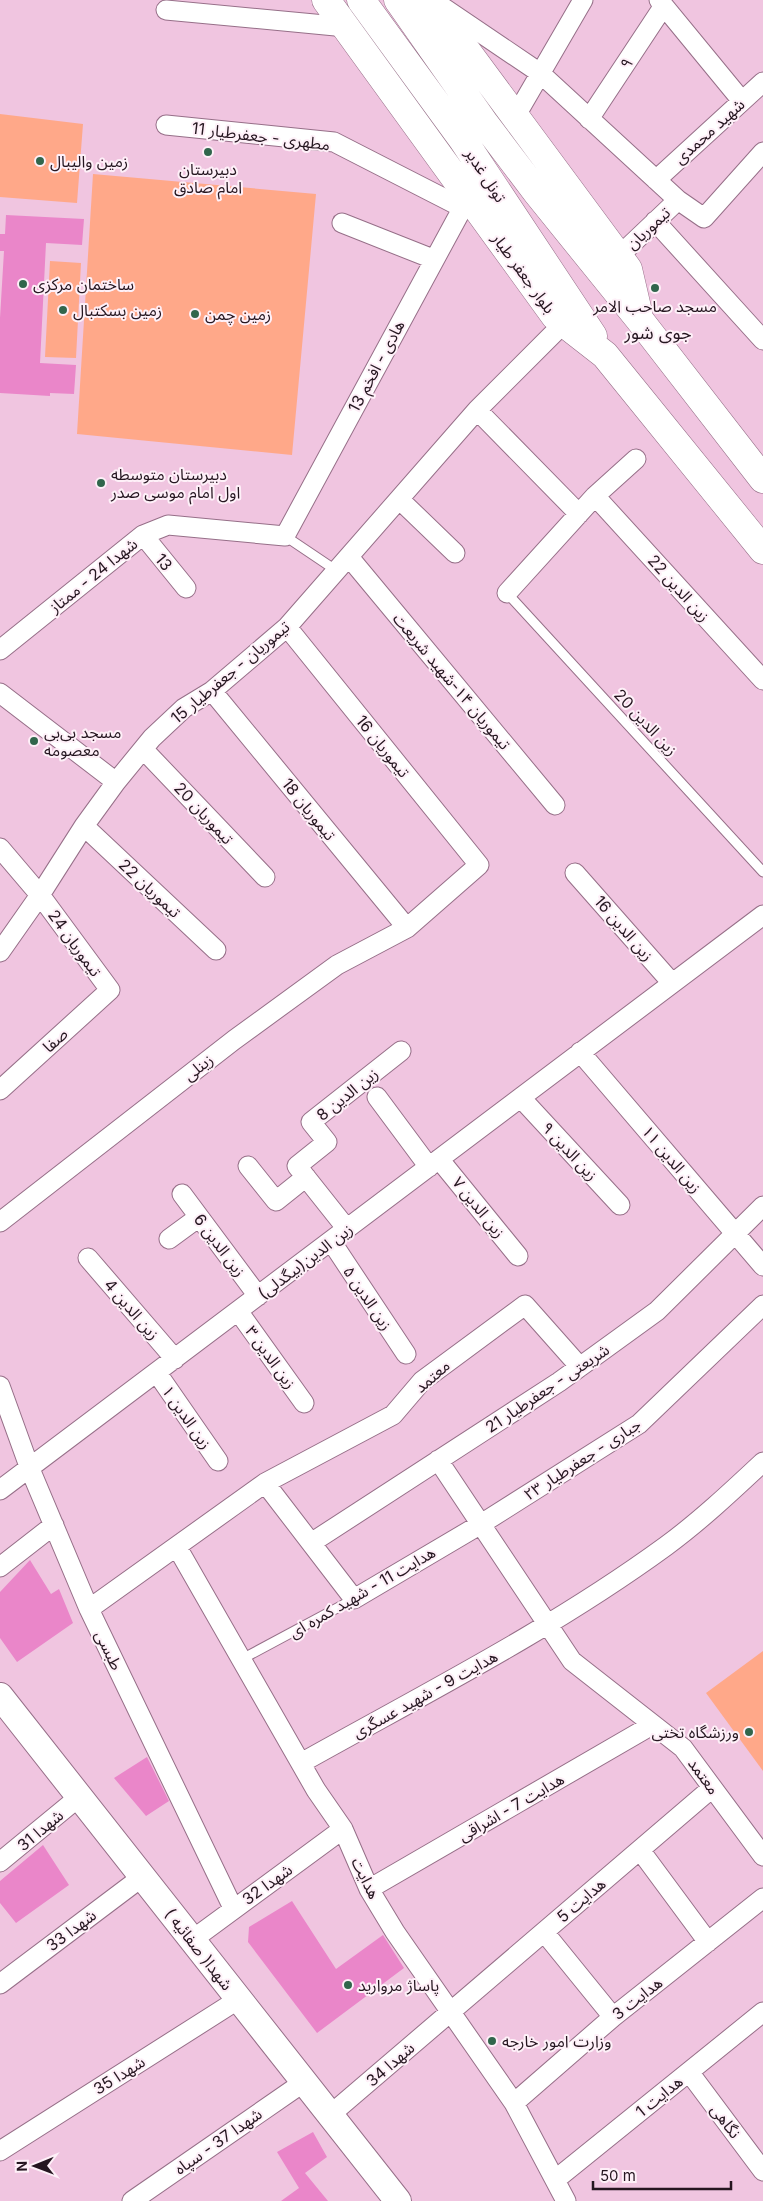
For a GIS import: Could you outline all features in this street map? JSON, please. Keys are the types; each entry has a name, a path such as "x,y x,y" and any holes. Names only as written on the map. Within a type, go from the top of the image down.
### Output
{"main road":[{"name":"بلوار جعفر طیار","path":"326,0 465,202 555,316 605,354 763,550"},
{"name":"تونل غدیر","path":"361,0 463,140 605,354"},
{"name":"تونل غدیر","path":"398,0 485,124 538,194 639,319"},
{"path":"429,0 628,269 639,319 763,479"},
{"name":"شهدا( صفائیه )","path":"0,1696 398,2201"}],"street":[{"path":"444,0 440,6 540,73 678,200 704,218 763,152"},
{"path":"515,117 579,2"},
{"path":"661,3 742,102"},
{"name":"۹","path":"589,119 661,3"},
{"path":"166,10 346,27"},
{"name":"شهید محمدی","path":"656,180 763,82"},
{"name":"مطهری - جعفرطیار 11","path":"166,125 334,142 465,202"},
{"name":"تیموریان","path":"618,256 678,200"},
{"name":"هادی - افخم 13","path":"285,536 465,202"},
{"path":"655,221 763,340"},
{"path":"342,223 433,259"},
{"name":"تیموریان - جعفرطیار 15","path":"0,952 40,895 84,826 116,782 144,749 184,708 212,691 287,627 477,410 564,323"},
{"path":"477,410 579,514"},
{"path":"506,593 595,496 636,459"},
{"name":"زین الدین 22","path":"595,496 763,680"},
{"path":"400,499 455,553"},
{"name":"شهدا 24 - ممتاز","path":"0,650 142,535 168,525 285,536"},
{"name":"13","path":"142,535 186,588"},
{"name":"تیموریان ۱۴-شهید شریعت","path":"343,564 555,804"},
{"name":"تیموریان 16","path":"287,627 479,865"},
{"name":"تیموریان 18","path":"212,691 407,928"},
{"path":"0,693 116,782"},
{"name":"تیموریان 20","path":"144,749 265,877"},
{"name":"تیموریان 22","path":"84,826 216,950"},
{"name":"تیموریان 24","path":"0,848 40,895 110,990"},
{"name":"زینلی","path":"0,1222 234,1040 337,965 407,928 479,865"},
{"name":"زین الدین 16","path":"575,873 672,983"},
{"name":"زین الدین(بیگدلی)","path":"0,1490 763,915"},
{"name":"صفا","path":"0,1090 110,990"},
{"name":"زین الدین 8","path":"306,1177 297,1166 327,1142 311,1122 401,1051"},
{"name":"زین الدین ۱۱","path":"580,1052 763,1266"},
{"name":"زین الدین ۷","path":"376,1097 518,1256"},
{"name":"زین الدین ۹","path":"520,1098 620,1205"},
{"path":"248,1166 276,1201 306,1177 347,1229"},
{"name":"زین الدین 6","path":"182,1194 258,1296"},
{"name":"شریعتی - جعفرطیار 21","path":"310,1543 580,1367 657,1311 763,1206"},
{"path":"169,1239 199,1217"},
{"name":"زین الدین ۵","path":"331,1241 406,1354"},
{"name":"زین الدین 4","path":"88,1258 175,1359"},
{"name":"معتمد","path":"89,1609 265,1483 393,1415 422,1381 525,1305 580,1367"},
{"name":"جباری - جعفرطیار ۲۳","path":"481,1524 639,1424 763,1305"},
{"name":"زین الدین ۳","path":"238,1311 304,1403"},
{"name":"زین الدین ۱","path":"157,1373 218,1461"},
{"name":"طبسی","path":"0,1386 30,1469 89,1609 233,1908"},
{"name":"معتمد","path":"438,1460 572,1662 682,1748 763,1856"},
{"name":"هدایت 9 - شهید عسگری","path":"300,1763 549,1625 666,1546 724,1498 763,1462"},
{"path":"265,1483 354,1599"},
{"name":"هدایت 11 - شهید کمره ای","path":"354,1599 481,1524"},
{"path":"0,1567 54,1525"},
{"name":"هدایت","path":"177,1547 300,1763 343,1829 369,1889 395,1932 514,2103 566,2201"},
{"name":"هدایت 7 - اشراقی","path":"369,1889 652,1725"},
{"name":"هدایت 5","path":"450,2013 712,1788"},
{"name":"شهدا 31","path":"0,1862 79,1797"},
{"name":"شهدا 32","path":"192,1940 343,1829"},
{"path":"640,1850 708,1942"},
{"name":"شهدا 33","path":"0,1984 142,1877"},
{"name":"هدایت 3","path":"514,2103 612,2017 763,1898"},
{"path":"544,1932 612,2017"},
{"name":"شهدا 35","path":"0,2151 238,1999"},
{"name":"هدایت 1","path":"555,2180 763,2012"},
{"name":"شهدا 34","path":"330,2115 450,2013"},
{"name":"نگاهی","path":"689,2072 763,2171"},
{"name":"شهدا 37 - سپاه","path":"132,2201 304,2082"}],"lane":[{"path":"285,536 343,564"},
{"name":"زین الدین 20","path":"506,593 763,872"},
{"name":"هدایت 11 - شهید کمره ای","path":"242,1659 354,1599"}],"shaded area":[{"name":"زمین والیبال","path":"0,114 83,124 77,203 0,197"},
{"name":"زمین چمن","path":"93,174 316,194 292,455 77,434"},
{"name":"زمین بسکتبال","path":"50,261 81,263 76,358 45,357"},
{"name":"ورزشگاه تختی","path":"763,1651 763,1771 706,1693"}],"building":[{"name":"ساختمان مرکزی","path":"6,215 84,219 82,245 46,243 40,363 76,365 74,394 50,393 50,396 0,393 0,318 4,251 0,251 0,234 5,234"},
{"path":"30,1560 51,1594 59,1589 73,1623 17,1662 0,1638 0,1592"},
{"path":"147,1757 169,1801 146,1816 114,1778"},
{"path":"43,1845 69,1885 16,1923 0,1903 0,1881"},
{"path":"292,1901 336,1969 383,1935 404,1968 317,2033 248,1942 249,1927"},
{"path":"313,2132 327,2157 305,2173 328,2201 281,2201 299,2188 277,2152"}],"place":[{"name":"دبیرستان امام صادق","path":"208,152"},
{"name":"زمین والیبال","path":"40,161"},
{"name":"ساختمان مرکزی","path":"23,284"},
{"name":"مسجد صاحب الامر","path":"655,288"},
{"name":"زمین بسکتبال","path":"63,310"},
{"name":"زمین چمن","path":"195,314"},
{"name":"دبیرستان متوسطه اول امام موسی صدر","path":"101,483"},
{"name":"مسجد بی‌بی معصومه","path":"34,741"},
{"name":"ورزشگاه تختی","path":"749,1732"},
{"name":"پاساژ مروارید","path":"348,1985"},
{"name":"وزارت امور خارجه","path":"492,2041"}],"district":[{"name":"جوی شور","path":"658,333"}]}
